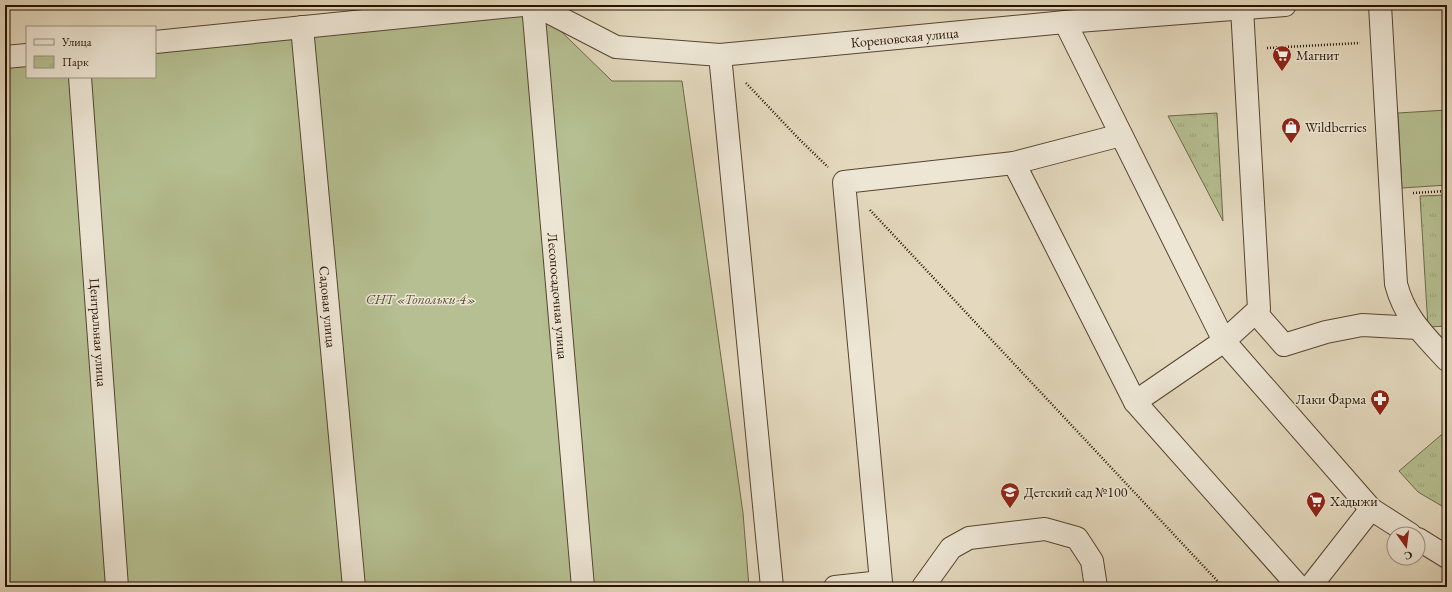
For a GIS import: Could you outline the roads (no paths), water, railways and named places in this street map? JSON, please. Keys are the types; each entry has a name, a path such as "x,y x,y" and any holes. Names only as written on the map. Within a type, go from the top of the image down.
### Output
{"street":[{"path":"156,42 523,5"},
{"name":"Кореновская улица","path":"534,5 616,48 720,54 1065,22 1285,5"},
{"name":"Лесопосадочная улица","path":"534,5 583,587"},
{"path":"1380,5 1396,284 1404,307 1418,328 1447,360"},
{"path":"1136,402 1224,341 1259,309 1260,305 1242,8"},
{"path":"1065,22 1224,341 1371,509 1398,526"},
{"name":"Садовая улица","path":"302,27 354,587"},
{"path":"720,54 772,587"},
{"path":"5,57 26,55"},
{"name":"Центральная улица","path":"80,78 117,587"},
{"path":"835,587 881,582 844,182 1014,163 1121,135"},
{"path":"1014,163 1136,402 1299,587"},
{"path":"1256,313 1284,345 1326,332 1362,325 1418,328"},
{"path":"1310,587 1371,509"},
{"path":"923,587 951,548 970,538 1045,530 1077,538 1092,561 1096,587"},
{"path":"1426,544 1447,557"}],"place":[{"name":"Магнит","path":"1282,72"},
{"name":"Wildberries","path":"1291,144"},
{"name":"Лаки Фарма","path":"1380,416"},
{"name":"Детский сад №100","path":"1010,509"},
{"name":"Хадыжи","path":"1316,518"}],"park label":[{"name":"СНТ «Топольки-4»","path":"421,299"}]}
